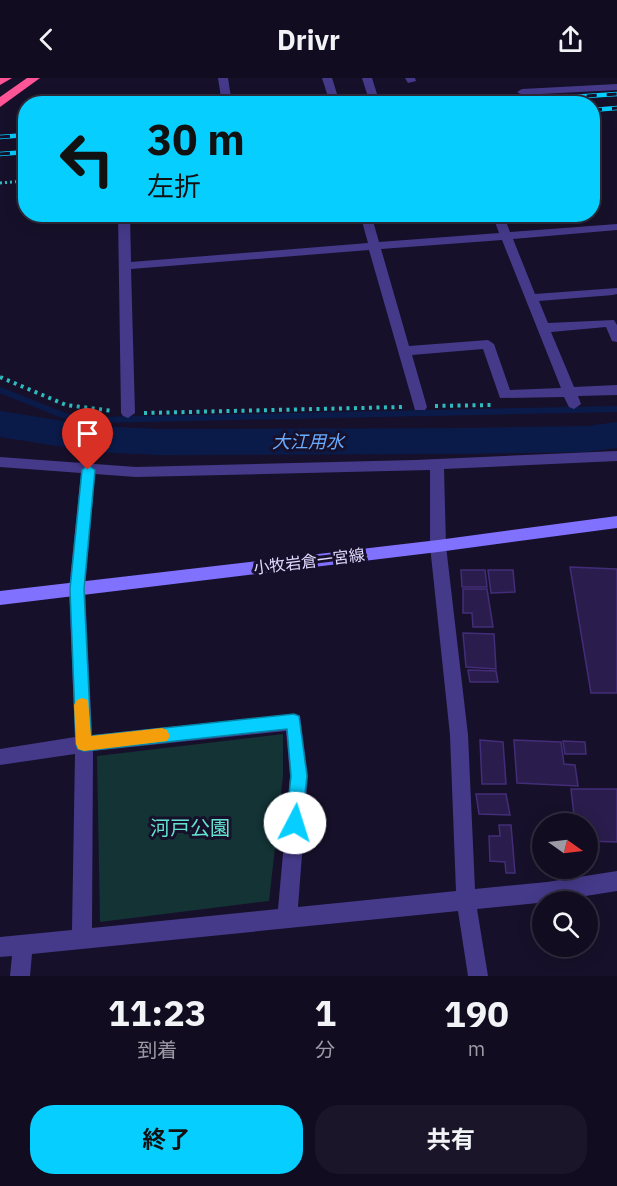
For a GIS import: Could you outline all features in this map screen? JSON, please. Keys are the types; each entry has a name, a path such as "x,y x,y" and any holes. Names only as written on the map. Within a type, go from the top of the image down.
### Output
{"highway":[{"path":"0,82 6,78"},
{"path":"0,103 34,78"}],"main road":[{"name":"小牧岩倉一宮線","path":"0,598 438,546 617,522"}],"street":[{"path":"223,78 226,96"},
{"path":"327,78 333,96"},
{"path":"367,78 373,96"},
{"path":"522,92 617,87"},
{"path":"124,222 128,413"},
{"path":"368,222 420,406"},
{"path":"500,222 572,398"},
{"path":"126,266 617,227"},
{"path":"531,298 613,291"},
{"path":"543,328 610,323 617,338"},
{"path":"405,351 488,344 505,395 572,398 617,390"},
{"path":"0,462 136,472 437,464 617,456"},
{"path":"437,464 438,546 459,735 466,901 478,976"},
{"path":"82,938 84,744 77,589 88,470"},
{"path":"0,757 84,744 294,722 299,776 287,918"},
{"path":"0,947 466,901 617,881"},
{"path":"20,976 22,944"}],"path":[{"path":"0,183 18,182"},
{"path":"0,377 66,405 128,413 504,405"}],"green space":[{"name":"河戸公園","path":"283,734 283,776 269,901 100,922 97,756"}],"building":[{"path":"570,567 617,569 617,693 591,693"},
{"path":"461,570 485,570 487,587 462,587"},
{"path":"488,570 513,570 515,592 491,593"},
{"path":"463,589 487,589 493,627 473,627 472,613 463,613"},
{"path":"463,633 494,634 496,669 466,667"},
{"path":"468,670 496,671 498,682 470,682"},
{"path":"480,740 503,742 506,784 482,784"},
{"path":"514,740 561,742 564,764 575,765 578,786 517,783"},
{"path":"563,741 585,742 586,754 565,754"},
{"path":"571,789 617,789 617,842 598,841 598,813 574,813"},
{"path":"476,794 506,794 510,815 479,814"},
{"path":"499,825 511,825 515,873 506,873 505,862 490,861 489,836 500,836"}],"waterway":[{"path":"0,390 65,416 96,420 617,409"},
{"name":"大江用水","path":"0,424 95,439 159,442 463,441 586,439 617,435"}],"railway":[{"path":"587,96 617,94"},
{"path":"600,109 617,108"},
{"path":"0,137 18,136"},
{"path":"0,154 18,153"}],"slow traffic":[{"path":"82,705 84,744 162,736"}],"route":[{"path":"88,470 77,589 84,744 294,722 299,776 295,823"}]}
